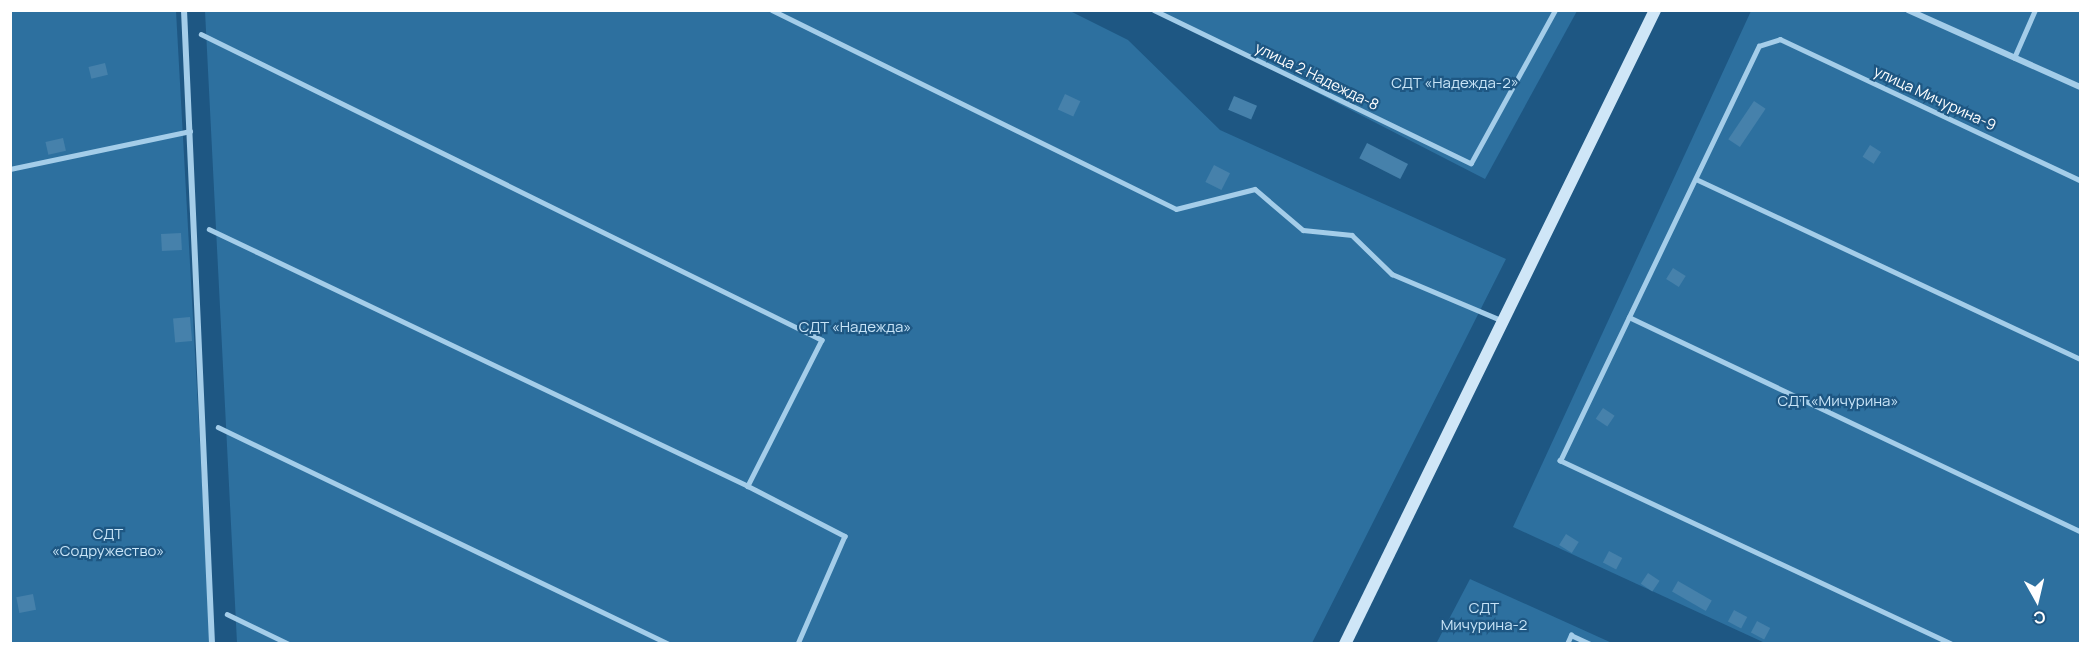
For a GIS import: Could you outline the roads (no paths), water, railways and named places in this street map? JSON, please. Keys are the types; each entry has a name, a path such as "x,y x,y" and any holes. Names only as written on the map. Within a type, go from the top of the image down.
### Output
{"street":[{"path":"184,10 212,644"},
{"path":"1345,644 1655,10"},
{"path":"1908,10 2080,87"}],"lane":[{"path":"772,10 1176,209 1255,189 1303,230 1352,235 1392,274 1503,321"},
{"name":"улица 2 Надежда-8","path":"1154,10 1471,163 1556,10"},
{"path":"2014,58 2035,10"},
{"path":"201,34 822,340 748,486"},
{"name":"улица Мичурина-9","path":"1695,179 1759,46 1779,39 2080,180"},
{"path":"10,169 190,130"},
{"path":"1951,644 1560,461 1695,179 2080,359"},
{"path":"209,229 748,486 845,536 798,644"},
{"path":"1629,317 2080,531"},
{"path":"218,427 669,644"},
{"path":"227,615 289,644"},
{"path":"1567,644 1571,635 1590,644"}],"park label":[{"name":"СДТ «Надежда-2»","path":"1455,83"},
{"name":"СДТ «Надежда»","path":"855,327"},
{"name":"СДТ «Мичурина»","path":"1838,401"},
{"name":"СДТ «Содружество»","path":"108,542"},
{"name":"СДТ Мичурина-2","path":"1484,616"}]}
